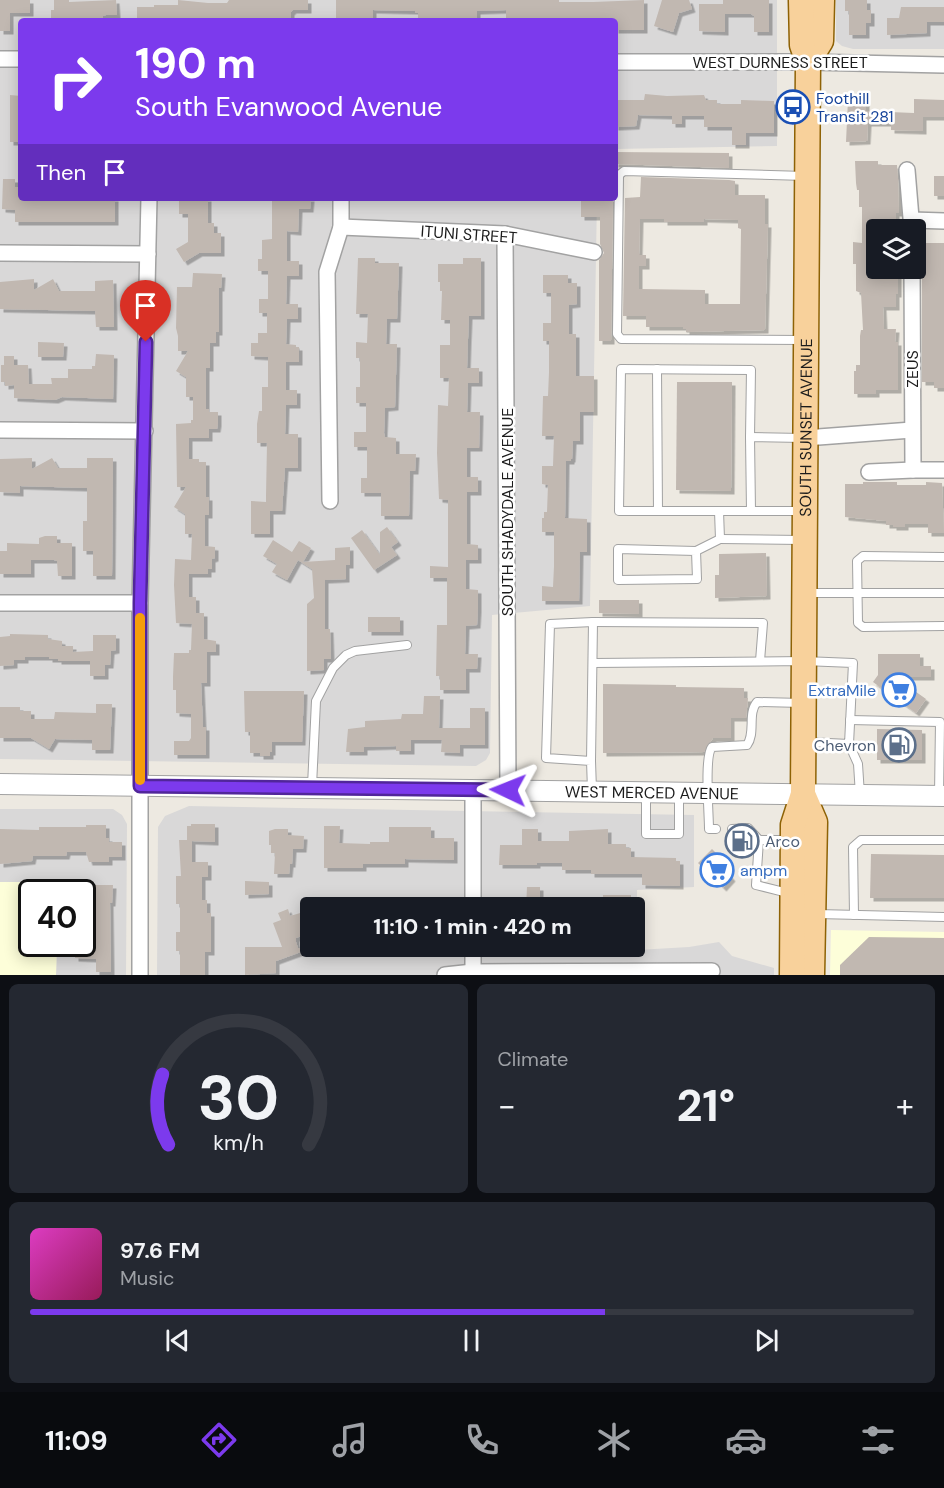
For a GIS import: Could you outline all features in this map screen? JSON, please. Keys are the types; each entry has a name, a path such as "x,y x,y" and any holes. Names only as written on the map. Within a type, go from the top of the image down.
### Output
{"main road":[{"name":"SOUTH SUNSET AVENUE","path":"792,975 793,840 794,825 803,794 808,62 802,45 801,0"},
{"name":"SOUTH SUNSET AVENUE","path":"808,62 821,41 822,0"},
{"name":"SOUTH SUNSET AVENUE","path":"803,794 815,822 812,975"}],"street":[{"path":"0,59 18,59"},
{"name":"WEST DURNESS STREET","path":"618,62 944,65"},
{"path":"907,170 911,219"},
{"path":"140,975 140,603 149,201"},
{"path":"330,501 327,272 342,227 341,201"},
{"path":"926,223 944,221"},
{"name":"ITUNI STREET","path":"342,227 505,234 594,252"},
{"name":"SOUTH SHADYDALE AVENUE","path":"505,234 508,790"},
{"path":"0,253 148,254"},
{"name":"ZEUS","path":"912,279 913,470"},
{"path":"0,430 145,431"},
{"path":"805,438 912,430"},
{"path":"869,472 944,470"},
{"path":"0,603 140,603"},
{"name":"WEST MERCED AVENUE","path":"0,784 941,796"},
{"path":"473,789 473,897"},
{"path":"473,957 473,974"},
{"path":"445,975 712,971"}],"lane":[{"path":"806,340 621,339 617,334 619,175 624,171 808,176"},
{"path":"751,511 751,370 621,369 619,511 658,511 719,511 751,511 804,511"},
{"path":"657,369 658,511"},
{"path":"750,437 805,438"},
{"path":"719,511 720,539"},
{"path":"696,551 697,579 618,580 618,549 696,551 720,539 804,540"},
{"path":"944,557 863,556 857,561 858,623 863,627 944,626"},
{"path":"804,593 944,593"},
{"path":"592,791 593,622"},
{"path":"591,760 546,758 550,624 763,623 760,661"},
{"path":"312,788 316,701 333,668 346,655 355,651 407,645"},
{"path":"593,663 760,661 853,663 849,744 858,764 860,795"},
{"path":"716,829 709,829 706,764 708,751 712,747 747,746 751,740 752,710 760,701 803,703"},
{"path":"850,720 940,722 941,796"},
{"path":"803,741 849,744"},
{"path":"646,792 646,834 679,834 679,792"},
{"path":"732,829 748,828 759,840 756,885 793,894"},
{"path":"759,840 793,840"},
{"path":"854,915 853,847 861,840 944,840"},
{"path":"812,914 944,917"}],"shaded area":[{"path":"0,0 777,0 777,146 618,149 618,18 18,18 18,201 597,201 590,606 492,615 490,753 486,760 476,766 0,759"},
{"path":"836,0 944,0 944,49 853,49 842,46 836,41"},
{"path":"189,806 694,815 694,887 637,890 637,897 300,897 300,957 645,957 645,950 689,947 719,942 732,956 774,968 774,975 157,975 158,827 165,816"},
{"path":"0,809 113,809 122,815 127,824 126,975 56,975 57,957 96,957 96,879 18,879 18,882 0,882"},
{"path":"0,882 18,882 18,957 57,957 56,975 0,975"},
{"path":"831,930 944,932 944,975 830,975"}],"building":[{"path":"0,0 30,0 30,13 10,13 10,31 0,31"},
{"path":"54,0 69,0 69,2 116,0 117,15 106,15 103,18 51,18 51,10 54,10"},
{"path":"178,0 227,3 229,0 308,0 308,10 293,10 291,18 137,18 137,7 178,5"},
{"path":"336,0 593,2 644,0 644,30 618,30 618,18 506,18 506,10 477,11 477,18 418,18 418,13 415,11 373,10 373,18 336,18"},
{"path":"662,0 689,0 692,9 679,13 673,32 654,26"},
{"path":"723,0 769,0 769,32 754,32 754,16 751,14 725,14 725,32 699,31 699,4 723,4"},
{"path":"845,0 867,0 867,10 871,10 871,23 866,23 866,35 849,35 849,11 845,11"},
{"path":"901,7 944,7 944,22 927,22 927,33 887,35 887,18 899,18"},
{"path":"645,94 704,95 706,100 717,100 717,104 741,104 741,100 774,101 774,133 746,133 746,145 732,145 732,127 704,127 704,116 682,116 682,124 672,124 672,116 638,115 636,126 618,127 618,100 644,100"},
{"path":"10,95 18,96 18,142 10,142"},
{"path":"848,99 866,99 866,111 914,113 914,99 944,100 944,117 923,117 923,131 891,130 891,123 868,123 867,141 846,142"},
{"path":"618,152 729,153 729,168 618,164"},
{"path":"855,161 878,161 878,165 897,165 899,213 896,213 896,219 866,219 866,279 898,279 896,307 883,307 884,329 896,329 898,390 876,390 876,394 854,394 854,371 856,371 856,365 860,365 860,336 863,330 861,293 856,291 856,264 853,264 853,242 862,243 862,207 859,207 859,190 857,190"},
{"path":"934,176 944,176 944,196 934,196"},
{"path":"641,177 729,180 735,181 735,195 765,195 765,224 768,224 765,330 686,332 683,327 646,327 646,316 623,316 625,198 640,197","holes":["640,219 664,219 664,222 704,222 704,219 738,220 738,228 741,229 740,304 705,304 705,290 639,289 639,266 646,266 646,255 639,255"]},
{"path":"3,179 15,179 15,187 18,187 18,201 115,201 115,222 15,222 15,210 2,209"},
{"path":"179,201 208,201 208,223 214,223 214,233 221,233 221,253 199,253 184,262 176,249 188,242 188,214 179,214"},
{"path":"272,201 311,201 310,209 299,209 298,232 287,231 287,261 299,261 299,276 287,276 286,304 298,304 298,319 287,319 286,344 299,347 299,362 286,362 286,390 297,390 297,405 286,405 285,434 298,434 298,468 285,468 282,511 270,511 270,534 251,534 251,501 266,502 267,443 257,443 257,424 259,411 262,411 262,387 268,387 268,357 251,356 251,343 258,343 258,333 267,333 267,313 259,313 259,299 268,299 268,271 258,271 258,259 262,259 262,240 272,239"},
{"path":"581,201 613,201 611,341 599,341 599,260 604,253 600,244 600,217 581,217"},
{"path":"926,243 944,243 944,388 934,388 934,382 922,382 922,279 926,279"},
{"path":"358,258 375,258 375,263 399,263 397,319 387,319 386,344 397,344 395,407 385,408 384,433 385,437 396,438 396,454 416,454 415,471 410,471 409,516 381,516 381,493 361,493 361,478 367,478 367,447 354,447 354,432 366,432 366,403 356,403 356,387 360,387 360,358 356,358 356,342 367,343 368,314 356,314"},
{"path":"463,258 481,258 481,316 469,316 467,368 479,368 479,383 468,383 467,412 480,412 479,448 467,448 467,477 478,477 478,492 467,492 467,544 478,545 478,560 466,560 466,589 478,590 478,609 477,625 466,626 465,654 478,654 477,669 466,669 466,690 440,690 440,676 436,676 437,625 447,625 447,578 430,578 430,566 448,567 448,500 439,499 437,453 438,405 448,406 449,378 440,378 440,345 450,345 450,320 441,320 442,291 440,291 440,282 438,282 438,264 463,264"},
{"path":"193,273 222,274 221,288 219,288 219,332 216,332 216,343 210,343 210,368 206,368 206,409 209,409 209,412 218,412 217,429 209,429 209,438 189,438 189,459 206,462 206,497 209,497 209,515 205,515 205,546 215,547 215,558 212,559 212,569 208,569 208,574 189,574 189,597 196,597 196,613 204,613 204,639 216,641 216,652 207,652 207,683 201,683 203,727 206,727 206,755 174,755 174,741 189,741 191,738 191,714 176,713 176,690 173,690 173,677 174,653 189,653 191,650 192,624 176,623 174,585 175,559 191,560 192,534 185,534 185,514 174,507 186,487 177,487 176,424 191,423 193,420 193,397 186,397 186,377 176,371 188,351 178,351 177,287 192,287"},
{"path":"543,275 568,275 568,283 577,283 577,304 569,305 569,334 576,334 576,376 594,376 594,412 580,412 580,441 573,441 572,459 566,461 565,518 587,519 587,552 580,552 579,601 542,601 542,586 553,587 554,566 554,532 542,532 542,518 544,518 544,512 547,512 548,485 542,484 542,466 553,466 554,436 542,436 543,396 548,396 549,372 549,341 543,341 543,323 551,323 551,293 543,293"},
{"path":"34,279 34,290 53,279 59,291 95,291 95,281 113,280 114,327 96,327 95,311 0,309 0,282"},
{"path":"38,342 64,343 63,357 38,357"},
{"path":"96,354 114,355 113,399 14,398 14,385 5,386 5,382 1,382 1,365 4,365 4,356 14,356 14,365 28,365 29,384 52,384 51,378 68,378 68,369 92,369 92,366 95,366"},
{"path":"677,382 732,382 731,491 676,490"},
{"path":"32,458 32,469 52,458 58,468 87,468 87,458 113,458 112,576 93,576 93,551 83,551 83,521 87,521 87,488 20,486 20,493 0,492 0,459"},
{"path":"863,482 897,482 897,485 942,483 944,533 928,533 928,524 905,524 905,527 893,527 893,525 886,525 886,521 845,517 845,484 863,484"},
{"path":"387,527 398,542 391,547 397,555 374,570 351,538 362,530 380,555 380,532"},
{"path":"57,536 57,543 72,543 72,576 58,576 57,561 54,560 31,560 31,574 0,574 0,551 7,551 7,543 39,544 39,538"},
{"path":"273,540 292,552 299,541 311,548 303,562 335,560 335,548 350,547 350,565 346,565 346,579 325,580 325,629 330,629 331,659 324,659 324,670 307,671 307,604 314,598 312,569 298,560 287,580 272,572 277,564 263,556"},
{"path":"766,553 767,596 715,598 715,575 719,575 719,554"},
{"path":"599,600 639,600 639,614 599,613"},
{"path":"368,617 400,617 400,632 368,632"},
{"path":"10,634 48,635 48,639 62,641 62,646 73,646 73,652 93,651 93,635 116,635 116,650 111,651 110,665 105,665 105,676 90,676 90,661 58,661 58,659 49,659 49,657 25,657 25,660 14,660 14,665 0,666 0,637 10,636"},
{"path":"878,654 920,654 920,666 931,666 931,677 895,677 926,699 916,713 873,682 878,675"},
{"path":"603,684 744,688 744,698 748,698 746,718 731,718 731,738 713,738 704,752 603,753"},
{"path":"244,691 304,691 302,742 272,742 270,756 250,753 250,732 245,732"},
{"path":"424,696 440,696 439,728 470,728 470,708 485,708 485,745 460,745 460,753 441,752 442,740 411,740 411,751 396,751 396,746 364,747 364,752 346,752 348,729 365,727 365,721 401,719 402,714 423,714"},
{"path":"96,704 112,704 110,750 92,750 92,740 55,739 49,749 31,738 0,738 0,707 20,707 20,711 31,711 31,719 54,719 55,712 96,713"},
{"name":"Chevron","path":"877,729 922,730 922,760 877,760"},
{"path":"215,824 215,842 192,841 192,862 208,862 208,877 202,877 202,900 207,900 207,913 211,913 211,952 205,952 205,975 180,975 180,951 176,951 176,932 180,932 180,904 176,904 176,876 181,876 179,840 187,840 187,826"},
{"path":"86,825 106,825 106,838 109,838 109,842 122,842 122,857 109,857 109,862 89,862 86,852 67,852 66,856 33,856 32,861 0,864 0,829 39,830 39,827 86,827"},
{"path":"324,826 340,826 339,843 370,844 370,842 389,842 389,827 431,827 431,838 454,838 454,860 405,859 405,864 363,864 363,868 324,868"},
{"path":"288,829 288,835 304,836 303,849 293,849 289,874 274,874 275,853 271,853 269,831"},
{"path":"522,829 538,829 538,841 569,841 569,831 608,829 608,844 626,844 626,848 631,848 631,857 676,858 676,861 680,861 680,886 642,885 642,874 591,874 591,870 562,870 562,863 499,865 500,845 522,845"},
{"name":"ampm","path":"712,849 731,868 727,872 732,878 723,888 698,863"},
{"path":"871,854 944,855 944,898 870,898"},
{"path":"245,881 269,882 269,894 245,895"},
{"path":"96,885 113,885 112,903 110,903 111,972 96,972 96,959 75,958 96,957"},
{"path":"527,887 540,887 540,897 527,897"},
{"path":"603,895 631,895 631,897 603,897"},
{"path":"288,909 290,916 300,913 300,937 296,938 296,942 300,952 276,961 276,973 245,975 245,947 282,947 273,923 281,920 278,913"},
{"path":"869,937 944,938 944,975 840,975 840,965"}],"slow traffic":[{"path":"140,618 140,780"}],"place":[{"name":"Foothill Transit 281","path":"793,107"},
{"name":"ExtraMile","path":"899,690"},
{"name":"Chevron","path":"899,745"},
{"name":"Arco","path":"742,841"},
{"name":"ampm","path":"717,870"}],"route":[{"path":"146,342 140,603 140,786 508,790"}]}
